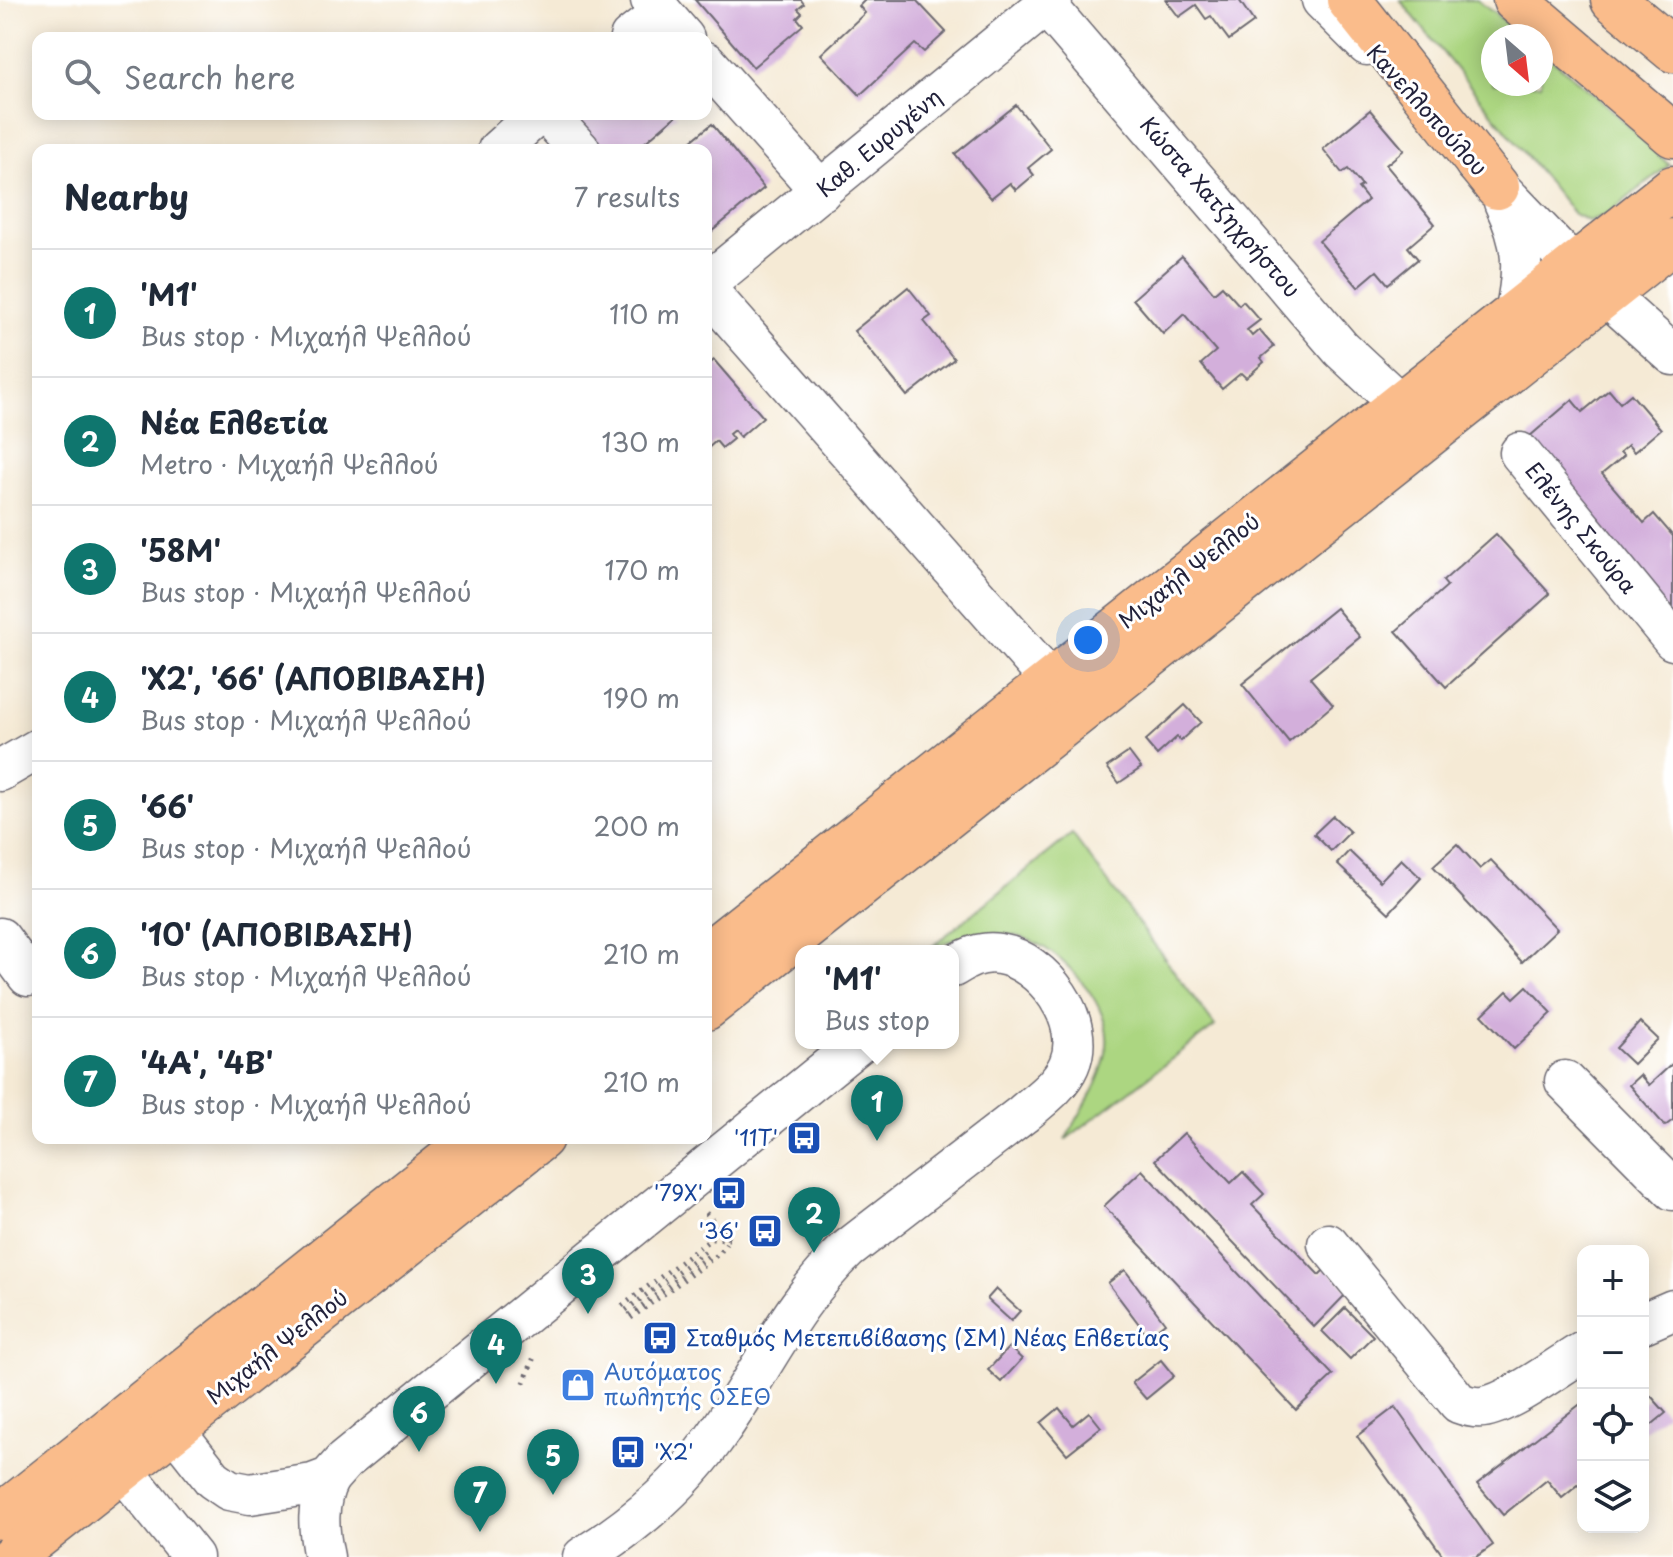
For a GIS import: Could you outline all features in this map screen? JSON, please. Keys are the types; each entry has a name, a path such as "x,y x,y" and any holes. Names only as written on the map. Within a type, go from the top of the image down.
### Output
{"main road":[{"path":"1349,0 1497,187"},
{"path":"1515,0 1673,135"},
{"path":"1613,0 1673,50"},
{"name":"Μιχαήλ Ψελλού","path":"712,1003 1590,280 1673,188"},
{"name":"Μιχαήλ Ψελλού","path":"712,950 1515,313 1673,241"},
{"name":"Μιχαήλ Ψελλού","path":"162,1413 469,1144"},
{"name":"Μιχαήλ Ψελλού","path":"12,1557 110,1454 533,1144"},
{"name":"Μιχαήλ Ψελλού","path":"0,1517 110,1454"}],"street":[{"name":"Κανελλοπούλου","path":"1322,0 1497,187 1590,280 1673,355"},
{"name":"Καθ. Ευρυγένη","path":"712,281 1049,2"},
{"name":"Κώστα Χατζηχρήστου","path":"1049,2 1341,349 1400,404"},
{"path":"640,32 666,17"},
{"path":"712,69 821,191"},
{"path":"505,144 531,120"},
{"path":"552,120 574,144"},
{"path":"1497,187 1514,224 1520,250 1523,278 1515,313"},
{"path":"712,293 1051,681"},
{"name":"Ελένης Σκούρα","path":"1520,453 1673,640"},
{"path":"0,771 32,752"},
{"path":"0,938 28,976"},
{"path":"583,1557 639,1517 691,1468 716,1437 796,1308 827,1269 848,1249 1023,1114 1048,1093 1067,1069 1074,1044 1071,1020 1035,971 1018,959 991,953 977,955 959,964"},
{"path":"324,1557 319,1526 322,1493 329,1478 344,1461 852,1049"},
{"path":"1565,1081 1673,1190"},
{"path":"1328,1244 1459,1403 1486,1407 1505,1400 1577,1356"},
{"path":"1649,1320 1673,1310"},
{"path":"162,1413 213,1479 229,1490 250,1494 277,1491 329,1478"},
{"path":"110,1454 193,1557"}],"path":[{"path":"711,1239 729,1239 720,1253 627,1312 711,1239"},
{"path":"627,1312 710,1251"}],"green space":[{"path":"1400,0 1477,0 1508,24 1481,24 1481,96 1553,96 1553,60 1603,102 1669,165 1606,215 1588,221 1574,214"},
{"path":"1072,834 1215,1026 1065,1140 1097,1082 1107,1045 1102,1015 1087,988 1053,953 1017,936 977,935 934,945"}],"building":[{"path":"695,0 801,0 804,4 798,9 802,13 797,18 803,25 753,67"},
{"path":"865,0 916,0 946,32 924,52 915,44 860,95 821,54 865,13 859,6"},
{"path":"1166,0 1239,0 1254,22 1229,40 1211,16 1206,19 1196,5 1179,17"},
{"path":"1016,105 1051,149 1028,168 1034,175 1016,190 1010,183 991,198 955,154"},
{"path":"1370,110 1404,150 1386,165 1435,224 1408,247 1418,259 1388,284 1377,271 1358,287 1319,241 1368,200 1358,188 1362,186 1348,169 1342,173 1323,149"},
{"path":"671,120 643,144 596,144 576,122"},
{"path":"712,124 764,188 712,231 712,144 687,144"},
{"path":"1182,256 1214,293 1222,286 1239,305 1243,301 1260,320 1247,330 1252,336 1259,330 1274,347 1261,358 1264,362 1246,378 1241,373 1222,389 1201,364 1216,351 1184,314 1163,334 1133,299"},
{"path":"908,287 931,316 924,321 954,359 907,396 854,331"},
{"path":"714,360 763,417 740,437 734,430 729,434 733,439 722,448 716,441 712,445"},
{"path":"1609,390 1620,403 1631,394 1661,429 1634,452 1628,445 1620,452 1624,456 1602,474 1644,523 1654,514 1673,536 1673,620 1529,437 1572,400 1582,412"},
{"path":"1496,534 1550,594 1446,687 1396,631 1447,586 1443,581"},
{"path":"1336,608 1360,637 1310,678 1333,705 1289,742 1242,684"},
{"path":"1185,705 1201,722 1180,741 1177,737 1157,755 1145,741"},
{"path":"1129,752 1141,768 1119,783 1107,767"},
{"path":"1333,816 1350,832 1331,851 1314,834"},
{"path":"1457,844 1480,869 1491,860 1557,929 1522,962 1433,866"},
{"path":"1349,851 1380,881 1401,859 1421,878 1389,913 1337,864"},
{"path":"1527,986 1552,1013 1514,1049 1482,1015 1507,991 1514,998"},
{"path":"1640,1022 1658,1039 1633,1064 1616,1048"},
{"path":"1673,1063 1673,1120 1665,1126 1629,1085 1640,1075 1649,1085"},
{"path":"1184,1133 1231,1183 1243,1172 1264,1194 1252,1205 1319,1275 1326,1268 1349,1291 1314,1327 1155,1160"},
{"path":"1142,1170 1333,1375 1296,1410 1104,1206"},
{"path":"1125,1270 1165,1323 1148,1336 1108,1283"},
{"path":"996,1289 1020,1311 1011,1321 987,1299"},
{"path":"1345,1308 1373,1336 1350,1359 1322,1331"},
{"path":"1009,1347 1022,1359 1001,1382 988,1370"},
{"path":"1161,1360 1174,1376 1146,1399 1132,1383"},
{"path":"1651,1396 1666,1413 1649,1427"},
{"path":"1395,1407 1493,1545 1476,1557 1444,1557 1357,1436"},
{"path":"1577,1407 1577,1486 1562,1498 1547,1480 1503,1515 1477,1484"},
{"path":"1059,1408 1073,1425 1089,1412 1101,1427 1067,1454 1041,1423"}],"place":[{"name":"'11Τ'","path":"804,1138"},
{"name":"'Μ1'","path":"877,1141"},
{"name":"'79Χ'","path":"729,1193"},
{"name":"'36'","path":"765,1231"},
{"name":"Νέα Ελβετία","path":"814,1253"},
{"name":"'58Μ'","path":"588,1314"},
{"name":"Σταθμός Μετεπιβίβασης (ΣΜ) Νέας Ελβετίας","path":"660,1338"},
{"name":"'Χ2', '66' (ΑΠΟΒΙΒΑΣΗ)","path":"496,1384"},
{"name":"Αυτόματος πωλητής ΟΣΕΘ","path":"578,1385"},
{"name":"'10' (ΑΠΟΒΙΒΑΣΗ)","path":"419,1452"},
{"name":"'Χ2'","path":"628,1452"},
{"name":"'66'","path":"553,1495"},
{"name":"'4Α', '4Β'","path":"480,1532"}]}
